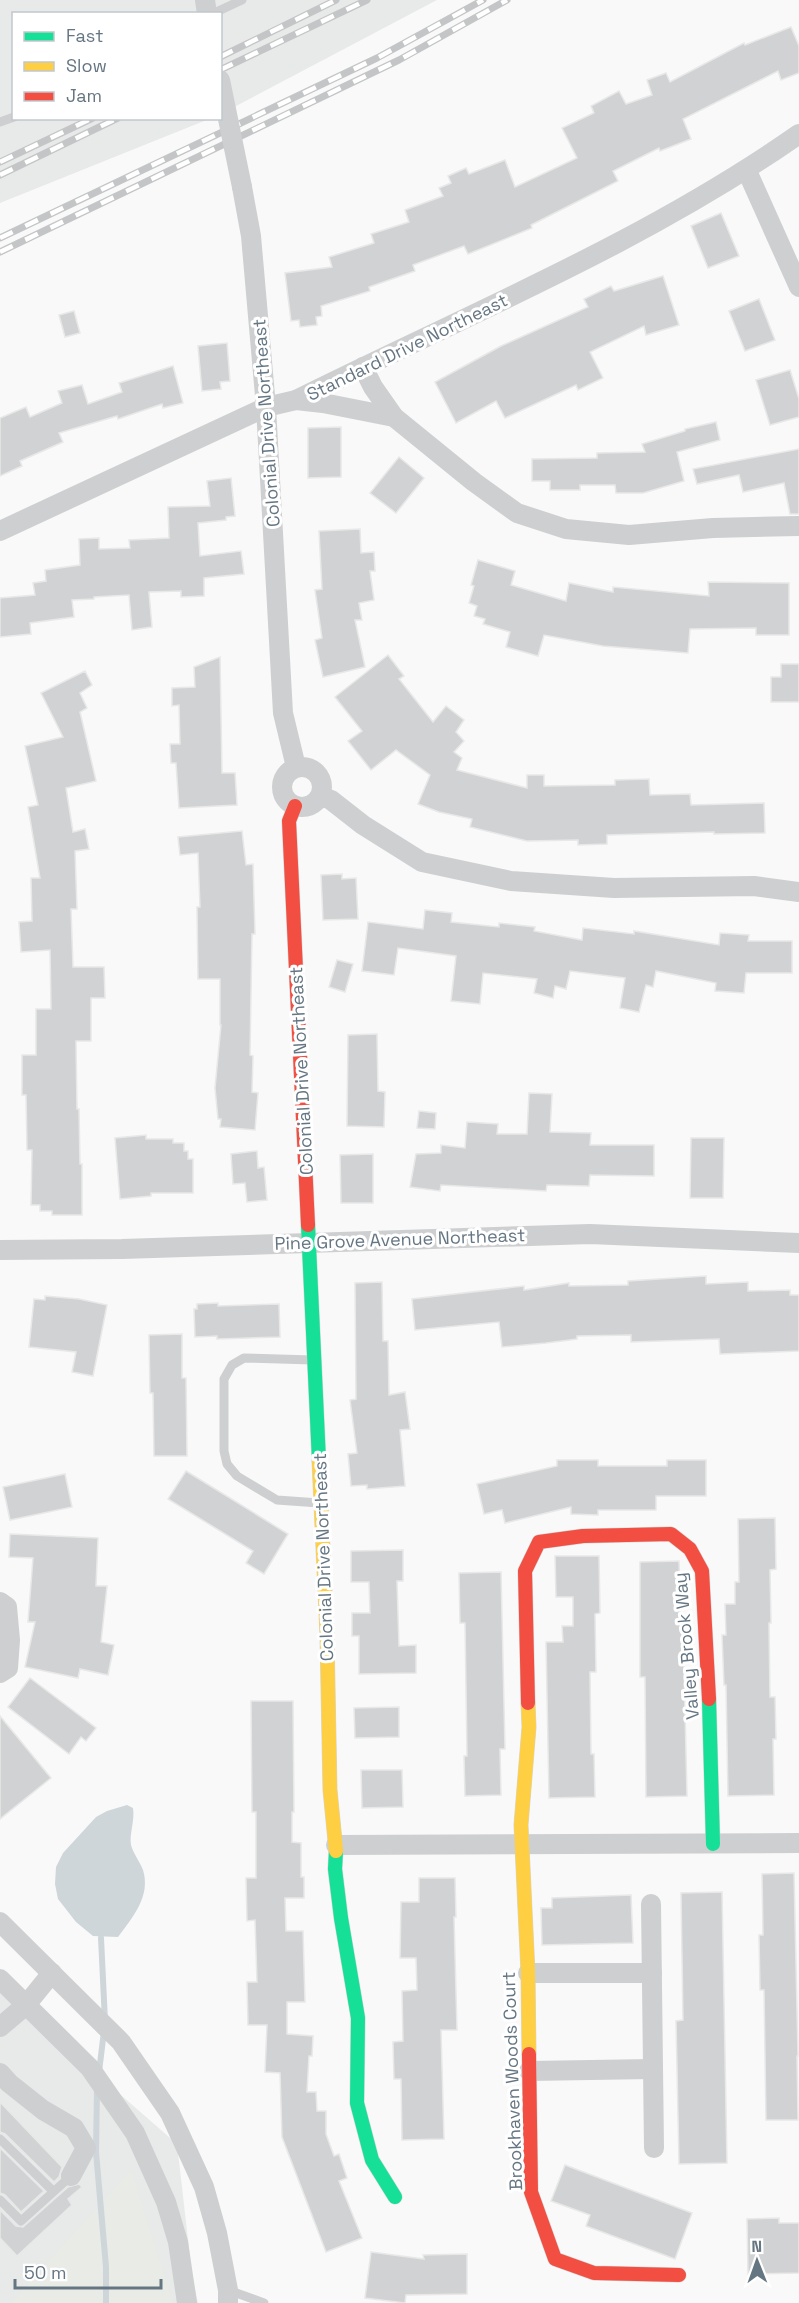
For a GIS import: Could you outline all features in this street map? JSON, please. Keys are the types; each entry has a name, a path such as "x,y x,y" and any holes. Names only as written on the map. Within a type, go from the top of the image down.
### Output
{"street":[{"name":"Colonial Drive Northeast","path":"222,90 251,236 266,407 283,713 296,767"},
{"name":"Standard Drive Northeast","path":"0,531 266,407 296,400 593,258 747,171 799,134"},
{"path":"747,171 799,287"},
{"path":"363,366 373,387 394,417 474,482 517,513 566,529 629,535 713,528 799,526"},
{"path":"296,400 394,417"},
{"path":"296,767 308,768 318,775 323,787 321,796 309,807 295,806 284,797 282,783 296,767"},
{"path":"321,796 332,800 363,825 422,862 512,881 614,888 754,886 799,892"},
{"name":"Colonial Drive Northeast","path":"295,806 289,821 315,1360 327,1635 330,1790 336,1845 335,1869 358,2018 357,2103 372,2160 395,2197"},
{"name":"Pine Grove Avenue Northeast","path":"0,1250 122,1249 309,1241 590,1234 799,1243"},
{"name":"Valley Brook Way","path":"522,1844 523,1784 530,1727 525,1571 539,1542 582,1536 671,1534 690,1549 702,1571 712,1750 713,1844"},
{"path":"0,1602 7,1607 10,1640 8,1668 0,1673"},
{"path":"336,1845 799,1843"},
{"name":"Brookhaven Woods Court","path":"522,1844 528,1973 531,2192 555,2259 594,2273 679,2275"},
{"path":"651,1904 654,2148"},
{"path":"0,1922 122,2042 170,2113 204,2187 217,2233 228,2296"},
{"path":"0,2026 26,2004 52,1973"},
{"path":"528,1973 652,1973"},
{"path":"0,1979 90,2068 135,2133 166,2202 178,2242 187,2303"},
{"path":"529,2071 653,2069"},
{"path":"0,2073 43,2110 74,2128 86,2148 71,2176"}],"lane":[{"path":"216,12 242,0"},
{"path":"315,1360 244,1358 232,1365 224,1379 224,1451 226,1464 237,1476 277,1500 321,1503"},
{"path":"0,2139 53,2191"},
{"path":"0,2200 21,2221 71,2176"},
{"path":"228,2296 264,2303"}],"shaded area":[{"path":"0,0 437,0 222,113 222,12 12,12 12,120 207,120 0,203"},
{"path":"127,1805 133,1808 131,1845 143,1870 145,1889 143,1897 135,1914 118,1937 93,1936 76,1922 58,1899 55,1884 56,1867 63,1853 96,1817"},
{"path":"0,1970 67,2048 177,2144 192,2274 198,2303 0,2303"},
{"path":"131,2170 173,2303 11,2303"}],"building":[{"path":"791,27 799,46 799,73 781,80 778,71 683,119 691,139 660,151 659,148 613,171 618,181 531,225 532,228 468,254 464,246 413,265 415,271 369,287 370,291 321,306 322,316 316,317 317,325 300,327 299,320 291,321 285,273 332,267 329,257 374,243 371,234 409,222 405,210 443,196 439,188 451,183 448,176 466,168 469,174 505,160 515,187 577,158 562,128 594,113 591,106 619,91 626,104 652,95 647,80 666,73 670,82 744,43 745,45"},
{"path":"721,213 739,256 708,268 691,226"},
{"path":"663,276 679,325 646,335 644,326 590,352 603,378 578,390 576,385 505,418 496,401 456,423 435,382 501,346 588,307 584,299 611,286 614,291"},
{"path":"759,299 775,340 745,351 729,311"},
{"path":"74,311 80,333 65,337 59,315"},
{"path":"227,343 230,381 220,382 221,389 202,391 198,346"},
{"path":"173,366 183,403 163,408 162,404 118,419 117,416 59,433 63,442 20,461 22,466 0,476 0,418 26,407 30,417 62,403 58,391 82,385 88,404 122,392 119,383"},
{"path":"790,370 799,399 799,417 770,425 756,380"},
{"path":"716,422 720,440 677,452 684,481 643,493 616,493 615,485 580,485 580,490 550,490 550,481 532,481 532,459 597,458 597,453 645,452 642,444 685,431 685,429"},
{"path":"341,427 341,477 308,478 308,428"},
{"path":"799,449 799,514 790,514 784,483 743,492 739,475 697,484 693,469"},
{"path":"399,457 424,478 396,513 370,493"},
{"path":"231,478 235,516 226,517 226,520 198,523 200,556 241,551 244,574 204,578 204,596 181,597 181,591 149,592 152,627 132,630 129,595 94,597 94,599 72,600 74,617 30,623 31,634 0,637 0,598 35,595 33,583 46,581 45,570 80,565 79,539 99,538 99,549 130,548 129,540 169,538 168,507 210,506 207,481"},
{"path":"360,529 361,553 374,552 375,571 370,571 374,600 359,603 362,620 355,620 365,667 323,677 315,640 322,638 315,590 322,589 319,531"},
{"path":"478,560 515,571 511,585 566,601 569,583 613,592 613,587 709,596 708,582 789,583 789,635 756,635 756,628 690,629 688,653 603,646 544,635 538,656 506,647 510,632 483,624 485,619 474,616 477,606 469,603"},
{"path":"388,655 404,676 399,679 433,722 446,706 464,720 456,732 464,741 454,752 462,758 457,770 527,788 527,775 544,775 544,786 615,785 615,780 649,779 650,795 690,794 691,805 764,803 765,833 607,835 607,844 578,845 578,840 527,841 470,827 472,819 439,812 418,804 430,775 396,750 371,770 348,741 362,731 335,697"},
{"path":"220,657 222,773 235,773 237,805 179,808 176,763 171,763 170,744 180,744 179,705 172,706 172,688 195,687 194,667"},
{"path":"781,664 799,664 799,702 771,702 771,677 781,677"},
{"path":"85,671 92,685 80,693 87,708 80,712 96,781 66,788 73,832 85,829 89,849 75,851 77,909 71,909 73,967 104,967 105,998 91,998 91,1041 76,1041 82,1215 52,1215 52,1211 40,1211 40,1205 31,1205 32,1150 27,1150 26,1095 22,1095 22,1055 36,1055 36,1009 51,1009 50,950 21,952 19,922 32,921 31,878 40,878 28,807 38,805 25,746 63,737 41,693"},
{"path":"242,831 246,865 253,864 255,934 252,934 250,1055 253,1056 252,1092 258,1093 255,1130 220,1127 221,1119 218,1119 215,1088 221,1025 220,979 198,979 197,907 200,907 198,853 180,855 178,837"},
{"path":"342,874 342,879 356,878 358,919 323,920 321,875"},
{"path":"425,910 452,913 451,922 499,927 499,923 535,927 534,931 582,940 583,928 634,934 634,931 719,945 720,933 749,935 748,941 792,941 792,973 746,973 744,993 715,991 716,983 656,971 653,987 646,985 639,1012 620,1008 625,978 570,971 566,989 555,986 553,998 534,993 537,979 483,973 480,1004 451,1001 456,956 398,948 394,975 362,971 368,922 423,929"},
{"path":"337,960 353,964 345,992 329,987"},
{"path":"377,1034 378,1091 385,1092 384,1127 347,1126 348,1035"},
{"path":"529,1093 552,1094 550,1132 591,1133 590,1145 654,1145 654,1176 590,1175 589,1186 547,1185 546,1191 441,1185 440,1191 410,1187 416,1154 441,1153 441,1145 465,1148 467,1122 498,1124 497,1134 527,1134"},
{"path":"419,1111 436,1113 435,1129 417,1128"},
{"path":"146,1135 146,1139 173,1139 173,1143 184,1143 184,1151 188,1151 188,1159 193,1159 193,1193 151,1193 151,1196 120,1199 115,1138"},
{"path":"691,1138 724,1138 723,1198 690,1198"},
{"path":"257,1151 258,1168 264,1167 267,1200 247,1202 245,1183 233,1184 231,1154"},
{"path":"373,1154 373,1203 341,1203 340,1155"},
{"path":"706,1276 706,1284 748,1282 748,1291 790,1290 790,1295 799,1295 799,1351 720,1354 719,1339 631,1342 631,1335 577,1336 577,1339 502,1347 499,1322 415,1330 412,1299 524,1286 524,1290 569,1283 569,1286 628,1285 628,1281"},
{"path":"382,1282 383,1341 388,1341 389,1395 405,1392 410,1429 400,1430 405,1486 367,1489 367,1485 351,1486 348,1454 357,1453 350,1400 356,1399 355,1283"},
{"path":"45,1296 79,1299 107,1305 93,1376 72,1372 76,1352 29,1347 34,1299 45,1300"},
{"path":"218,1303 218,1306 279,1304 280,1337 217,1339 217,1336 195,1337 194,1309 197,1309 197,1304"},
{"path":"182,1334 182,1378 186,1378 187,1456 154,1456 149,1335"},
{"path":"557,1460 598,1460 598,1466 667,1466 667,1460 706,1460 706,1496 656,1496 656,1510 598,1510 598,1515 571,1514 571,1507 505,1523 502,1510 484,1514 477,1484 557,1466"},
{"path":"186,1471 288,1534 264,1574 246,1563 253,1551 168,1499"},
{"path":"65,1474 72,1507 10,1520 3,1487"},
{"path":"775,1518 776,1569 770,1570 771,1623 769,1623 770,1697 775,1697 774,1795 728,1796 726,1685 724,1685 722,1635 726,1635 725,1604 735,1604 735,1582 739,1582 738,1519"},
{"path":"10,1534 98,1538 96,1586 107,1586 101,1642 114,1645 108,1675 80,1669 78,1678 25,1667 35,1622 28,1622 33,1558 9,1557"},
{"path":"403,1550 403,1581 397,1581 399,1646 416,1645 416,1673 359,1674 359,1636 352,1636 352,1613 370,1613 369,1582 351,1582 351,1551"},
{"path":"555,1556 599,1556 600,1613 595,1614 596,1672 590,1672 591,1754 594,1754 595,1797 549,1798 546,1642 563,1642 562,1626 573,1626 573,1597 556,1597"},
{"path":"679,1561 681,1624 683,1624 687,1796 646,1797 645,1677 640,1677 640,1562"},
{"path":"501,1572 505,1749 500,1749 501,1795 465,1796 464,1756 467,1756 465,1623 460,1623 459,1573"},
{"path":"30,1678 96,1728 86,1741 81,1737 69,1754 8,1707"},
{"path":"251,1701 293,1701 292,1842 301,1843 301,1877 304,1877 304,1898 285,1898 286,1931 303,1931 305,2002 287,2002 287,2034 313,2036 312,2056 309,2056 307,2092 316,2092 317,2111 326,2111 326,2134 334,2156 339,2154 347,2178 339,2181 362,2238 326,2252 282,2137 280,2073 265,2072 267,2025 248,2025 247,1982 257,1982 255,1920 247,1921 246,1878 256,1878 256,1812 252,1812"},
{"path":"399,1707 399,1737 355,1738 354,1708"},
{"path":"0,1716 51,1778 0,1819"},
{"path":"361,1770 402,1770 403,1807 362,1808"},
{"path":"794,1873 798,2120 766,2120 764,1990 760,1990 759,1935 763,1935 762,1874"},
{"path":"419,1878 455,1878 457,2030 441,2030 444,2139 402,2140 401,2079 394,2079 393,2042 403,2041 402,1991 417,1990 416,1958 400,1958 401,1902 419,1902"},
{"path":"722,1892 727,2163 679,2164 676,2021 683,2020 681,1893"},
{"path":"631,1895 633,1943 542,1945 541,1908 552,1908 552,1898"},
{"path":"0,2102 62,2167 59,2177 54,2182 5,2134 0,2132"},
{"path":"0,2148 44,2191 21,2212 5,2195 0,2193"},
{"path":"565,2165 692,2213 675,2259 586,2226 590,2215 551,2201"},
{"path":"79,2184 82,2187 68,2199 72,2205 17,2256 0,2238 0,2210 16,2226 23,2227 68,2187"},
{"path":"779,2218 779,2223 799,2223 799,2273 748,2274 747,2219"},
{"path":"371,2252 424,2259 423,2255 467,2254 467,2294 406,2295 405,2303 365,2298"}],"waterway":[{"path":"101,1938 105,2021"},
{"path":"99,2072 104,2031"},
{"path":"97,2088 96,2152 106,2267 106,2303"}],"railway":[{"path":"222,56 336,0"},
{"path":"222,69 367,0"},
{"path":"0,238 377,58 483,0"},
{"path":"0,252 399,60 507,0"},
{"path":"0,162 89,120"},
{"path":"0,175 114,120"}],"traffic: fast":[{"path":"308,1225 319,1461"},
{"path":"709,1699 713,1844"},
{"path":"336,1851 335,1869 341,1918 358,2018 357,2103 372,2160 395,2197"}],"traffic: slow":[{"path":"319,1461 327,1635 330,1790 336,1851"},
{"path":"528,1703 529,1727 521,1825 528,1973 529,2054"}],"traffic: jam":[{"path":"295,806 289,821 308,1225"},
{"path":"528,1703 525,1571 539,1542 583,1536 671,1534 690,1549 702,1571 709,1699"},
{"path":"529,2054 531,2192 555,2259 594,2273 679,2275"}]}
